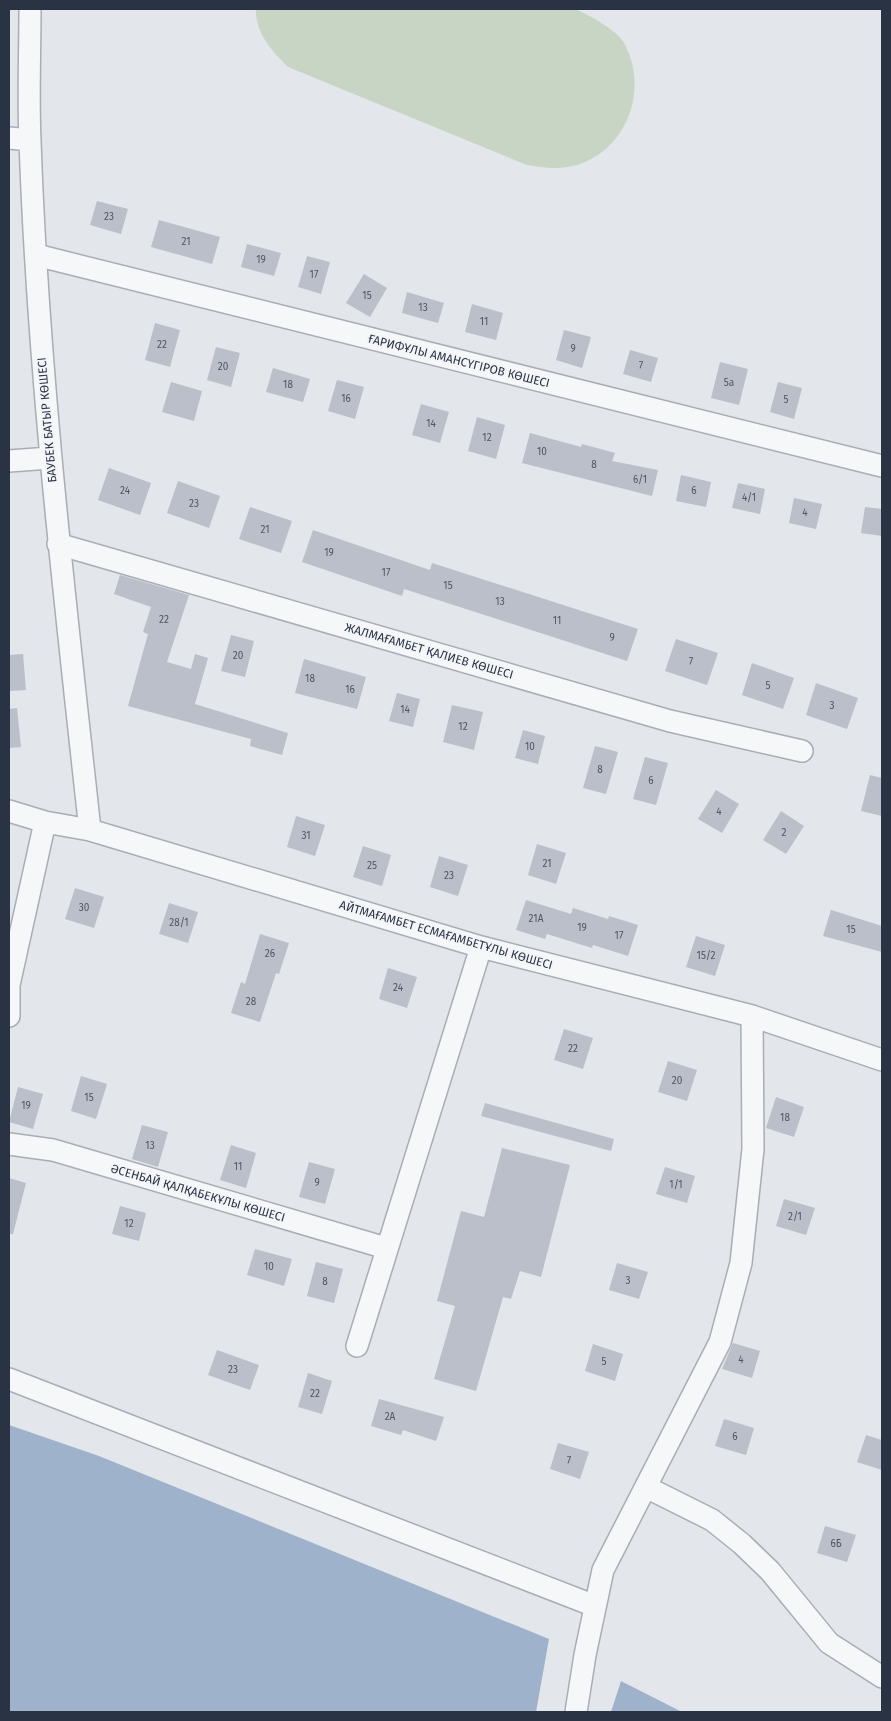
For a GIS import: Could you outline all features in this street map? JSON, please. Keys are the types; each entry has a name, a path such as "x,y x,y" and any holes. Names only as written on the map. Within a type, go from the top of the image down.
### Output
{"street":[{"name":"БАУБЕК БАТЫР КӨШЕСІ","path":"30,9 30,140 39,330 58,544 90,830"},
{"path":"9,138 30,140"},
{"name":"ҒАРИФҰЛЫ АМАНСҮГІРОВ КӨШЕСІ","path":"36,254 882,466"},
{"path":"9,461 50,458"},
{"name":"ЖАЛМАҒАМБЕТ ҚАЛИЕВ КӨШЕСІ","path":"58,544 670,720 802,751"},
{"name":"АЙТМАҒАМБЕТ ЕСМАҒАМБЕТҰЛЫ КӨШЕСІ","path":"9,812 45,822 90,830 481,947 752,1016 882,1060"},
{"path":"9,1016 9,985 45,822"},
{"path":"357,1346 481,947"},
{"path":"576,1712 585,1655 603,1570 720,1342 741,1263 753,1149 752,1016"},
{"name":"ӘСЕНБАЙ ҚАЛҚАБЕКҰЛЫ КӨШЕСІ","path":"9,1144 53,1150 386,1248"},
{"path":"9,1379 595,1606"},
{"path":"646,1487 712,1520 770,1571 829,1643 882,1677"}],"green space":[{"path":"256,9 575,9 595,19 621,38 631,60 634,78 634,97 622,130 611,144 597,156 580,164 560,168 527,165 288,67 276,55 261,34 256,18"}],"water":[{"path":"9,1425 99,1456 549,1639 536,1712 9,1712"},
{"path":"621,1681 682,1712 611,1712"}],"building":[{"path":"97,201 128,209 121,234 90,225"},
{"path":"159,220 220,237 212,264 151,247"},
{"path":"247,244 281,253 274,276 241,267"},
{"path":"307,256 330,262 321,294 298,287"},
{"path":"364,274 387,288 370,317 346,303"},
{"path":"407,292 444,303 438,323 402,313"},
{"path":"472,304 503,313 496,340 465,332"},
{"path":"155,323 180,330 170,367 145,360"},
{"path":"564,330 591,337 582,368 556,360"},
{"path":"216,347 240,353 231,387 207,380"},
{"path":"630,350 658,358 651,382 623,374"},
{"path":"720,362 748,369 739,405 711,398"},
{"path":"273,368 310,379 303,402 266,392"},
{"path":"337,380 364,387 355,419 328,411"},
{"path":"171,382 202,391 194,421 162,412"},
{"path":"778,382 802,388 794,419 770,412"},
{"path":"421,404 449,412 440,443 412,435"},
{"path":"477,417 505,425 496,459 468,451"},
{"path":"530,433 581,447 582,444 615,453 612,461 658,470 652,496 522,463"},
{"path":"109,468 151,483 140,515 98,500"},
{"path":"681,475 711,482 706,507 676,501"},
{"path":"178,481 220,496 209,528 167,513"},
{"path":"738,483 765,489 760,514 732,508"},
{"path":"794,498 822,504 816,529 789,523"},
{"path":"250,507 292,521 281,553 239,539"},
{"path":"865,507 882,509 882,536 861,533"},
{"path":"313,530 430,570 432,563 638,629 627,661 404,589 402,596 302,562"},
{"path":"120,575 189,595 167,662 191,669 195,654 208,658 195,704 288,733 282,755 250,746 251,739 128,706 148,634 143,632 151,607 114,594"},
{"path":"231,635 254,641 245,677 221,671"},
{"path":"676,639 718,653 707,685 665,671"},
{"path":"23,654 26,690 9,691 9,655"},
{"path":"304,659 366,677 357,709 295,693"},
{"path":"752,663 794,678 783,709 742,695"},
{"path":"816,683 858,698 847,729 806,715"},
{"path":"397,693 420,699 413,727 389,721"},
{"path":"452,705 483,712 474,750 443,742"},
{"path":"17,708 21,747 9,748 9,709"},
{"path":"523,730 545,736 538,764 515,758"},
{"path":"595,746 618,752 606,794 583,788"},
{"path":"645,757 668,763 656,805 633,799"},
{"path":"870,775 882,778 882,816 861,811"},
{"path":"716,790 739,804 722,833 698,819"},
{"path":"781,811 804,826 786,854 763,840"},
{"path":"296,816 325,825 315,856 287,847"},
{"path":"537,844 566,853 556,884 528,875"},
{"path":"363,846 391,855 382,886 353,877"},
{"path":"439,856 468,865 458,896 430,887"},
{"path":"75,888 104,897 94,928 65,919"},
{"path":"526,900 571,914 573,908 608,919 609,916 638,925 628,956 593,945 592,948 547,934 545,939 516,930"},
{"path":"169,903 198,912 188,943 159,934"},
{"path":"831,910 882,926 882,952 823,936"},
{"path":"260,934 289,943 279,974 276,973 260,1022 231,1013 241,982 245,984"},
{"path":"696,936 725,945 715,976 686,967"},
{"path":"388,968 417,977 407,1008 379,999"},
{"path":"564,1029 593,1038 583,1069 554,1060"},
{"path":"668,1061 697,1070 687,1101 658,1092"},
{"path":"81,1076 107,1084 96,1119 71,1111"},
{"path":"18,1087 43,1094 33,1129 9,1122"},
{"path":"776,1097 804,1107 794,1137 766,1128"},
{"path":"485,1103 614,1139 611,1151 481,1116"},
{"path":"142,1125 168,1132 158,1167 132,1159"},
{"path":"231,1145 256,1153 246,1188 220,1180"},
{"path":"502,1148 570,1165 541,1277 520,1271 511,1299 503,1297 476,1391 434,1379 455,1306 437,1301 461,1211 484,1217"},
{"path":"309,1162 335,1169 325,1204 299,1197"},
{"path":"665,1167 695,1176 687,1203 656,1194"},
{"path":"9,1178 26,1183 13,1234 9,1234"},
{"path":"784,1199 815,1208 806,1235 776,1226"},
{"path":"120,1206 146,1213 139,1241 112,1234"},
{"path":"255,1249 292,1259 284,1286 247,1275"},
{"path":"316,1262 343,1269 334,1303 307,1296"},
{"path":"617,1263 648,1272 639,1299 609,1290"},
{"path":"733,1343 760,1351 752,1378 722,1369"},
{"path":"593,1344 623,1354 615,1381 585,1371"},
{"path":"217,1350 259,1365 250,1390 208,1375"},
{"path":"308,1373 332,1381 322,1414 298,1407"},
{"path":"379,1399 444,1417 436,1441 403,1430 401,1435 371,1426"},
{"path":"724,1419 754,1428 746,1455 715,1446"},
{"path":"866,1435 882,1440 882,1470 857,1462"},
{"path":"558,1443 589,1452 580,1479 550,1469"},
{"path":"825,1526 856,1535 847,1562 817,1553"}]}
